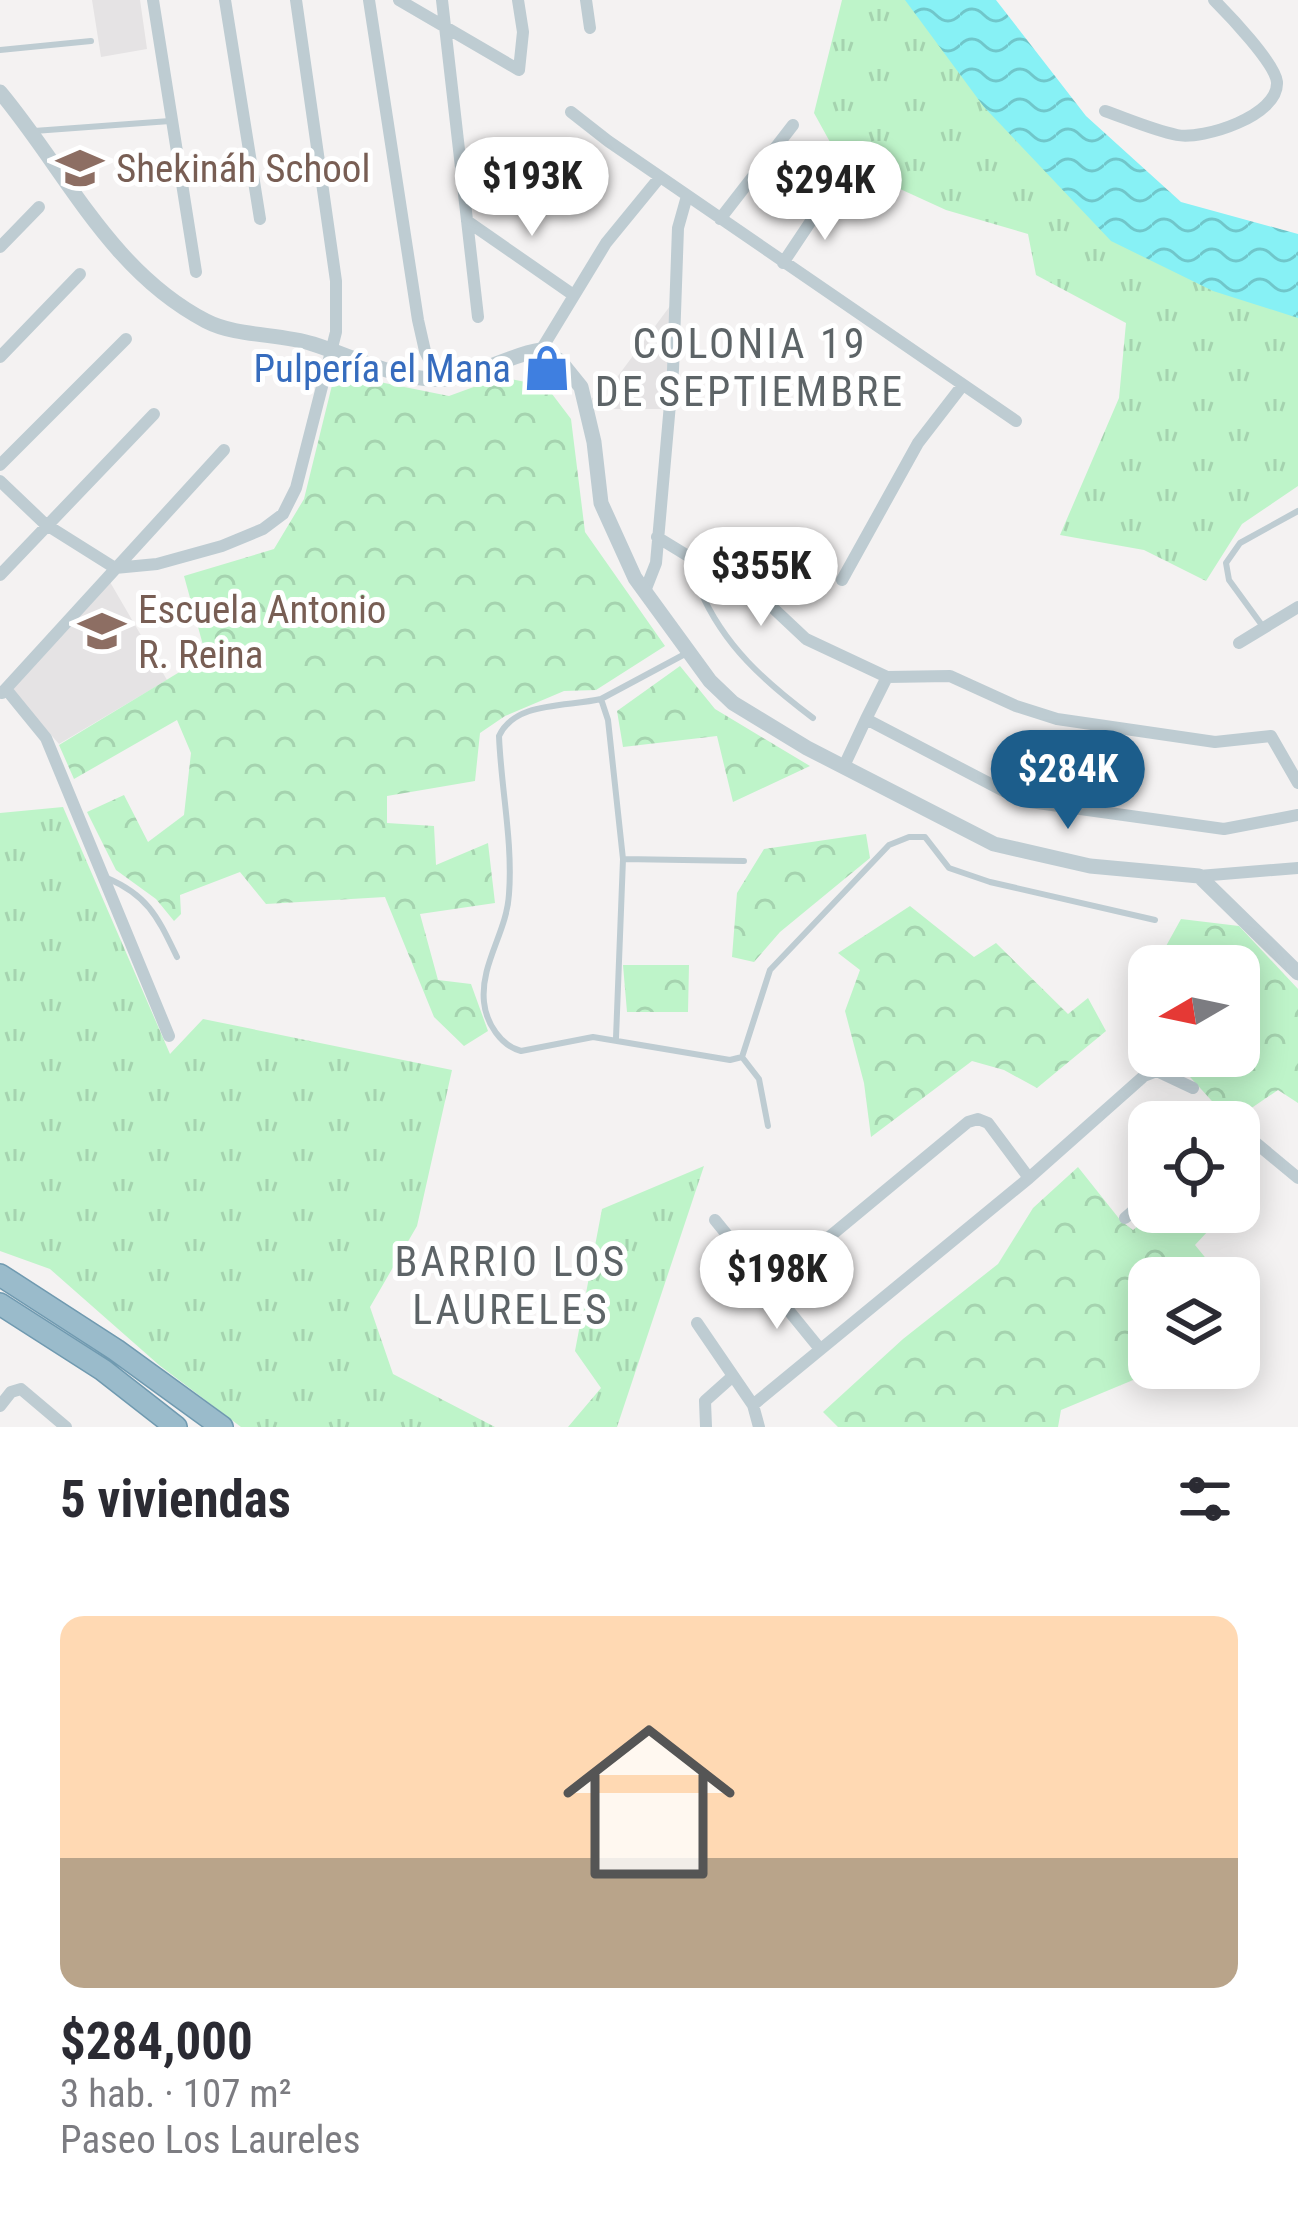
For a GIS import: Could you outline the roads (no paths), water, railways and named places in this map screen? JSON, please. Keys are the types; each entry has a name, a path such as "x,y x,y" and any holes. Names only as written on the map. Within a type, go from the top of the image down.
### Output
{"highway":[{"path":"0,1275 100,1339 222,1427"},
{"path":"0,1304 71,1348 176,1427"}],"street":[{"path":"153,0 196,272"},
{"path":"225,0 260,219"},
{"path":"0,482 45,524 115,568 157,564 223,546 263,529 283,514 296,488 336,332 336,280 296,0"},
{"path":"369,0 418,320 439,379"},
{"path":"399,0 519,70 523,32 518,0"},
{"path":"442,0 478,317"},
{"path":"586,0 590,28"},
{"path":"1105,111 1180,136 1257,114 1273,96 1275,75 1237,22 1214,0"},
{"path":"0,92 136,271 208,322 285,335 409,376 439,379 541,350 606,243 660,177"},
{"path":"572,112 1016,421"},
{"path":"720,219 793,124"},
{"path":"645,592 656,563 674,350 678,228 687,196"},
{"path":"783,263 827,197"},
{"path":"0,247 39,207"},
{"path":"467,221 572,294"},
{"path":"0,357 80,274"},
{"path":"0,465 126,339"},
{"path":"541,350 560,361 581,386 601,502 622,552 688,652 733,704 932,814 1012,850 1090,866 1199,876 1298,868"},
{"path":"842,580 918,443 962,386"},
{"path":"0,575 154,414"},
{"path":"170,1036 46,737 3,692 224,450"},
{"path":"657,537 772,608 806,639 886,677 950,676 1058,719 1215,742 1270,736 1298,783"},
{"path":"1239,643 1298,607"},
{"path":"844,766 886,677"},
{"path":"866,719 1023,801 1223,829 1298,814"},
{"path":"1199,876 1298,973"},
{"path":"753,1405 1029,1178 1144,1076 1157,1071 1193,1088"},
{"path":"770,1286 968,1121 988,1123 1029,1178"},
{"path":"1260,1146 1298,1178"},
{"path":"715,1220 820,1349"},
{"path":"697,1323 753,1405 759,1427"},
{"path":"706,1427 705,1401 734,1376"},
{"path":"0,1406 11,1392 21,1389 66,1427"}],"lane":[{"path":"0,50 91,41"},
{"path":"34,131 170,121"},
{"path":"1264,628 1229,580 1226,563 1240,543 1298,511"},
{"path":"706,565 700,590 736,650 771,686 813,718"},
{"path":"688,652 601,699 521,712 506,722 499,736 510,892 505,926 484,977 484,1008 502,1041 521,1051 593,1037 730,1060 742,1057"},
{"path":"601,699 608,720 623,859 616,1038"},
{"path":"742,1057 770,970 889,844 909,836 926,837 949,868 991,883 1155,920"},
{"path":"623,859 744,861"},
{"path":"105,877 151,905 177,957"},
{"path":"742,1057 759,1079 768,1126"}],"water":[{"path":"905,0 996,0 1086,116 1181,202 1298,234 1298,318 1213,291 1111,241 984,107"}],"place":[{"name":"Shekináh School","path":"80,168"},
{"name":"Pulpería el Mana","path":"547,368"},
{"name":"Escuela Antonio R. Reina","path":"102,631"}],"district":[{"name":"COLONIA 19 DE SEPTIEMBRE","path":"750,367"},
{"name":"BARRIO LOS LAURELES","path":"511,1285"}]}
